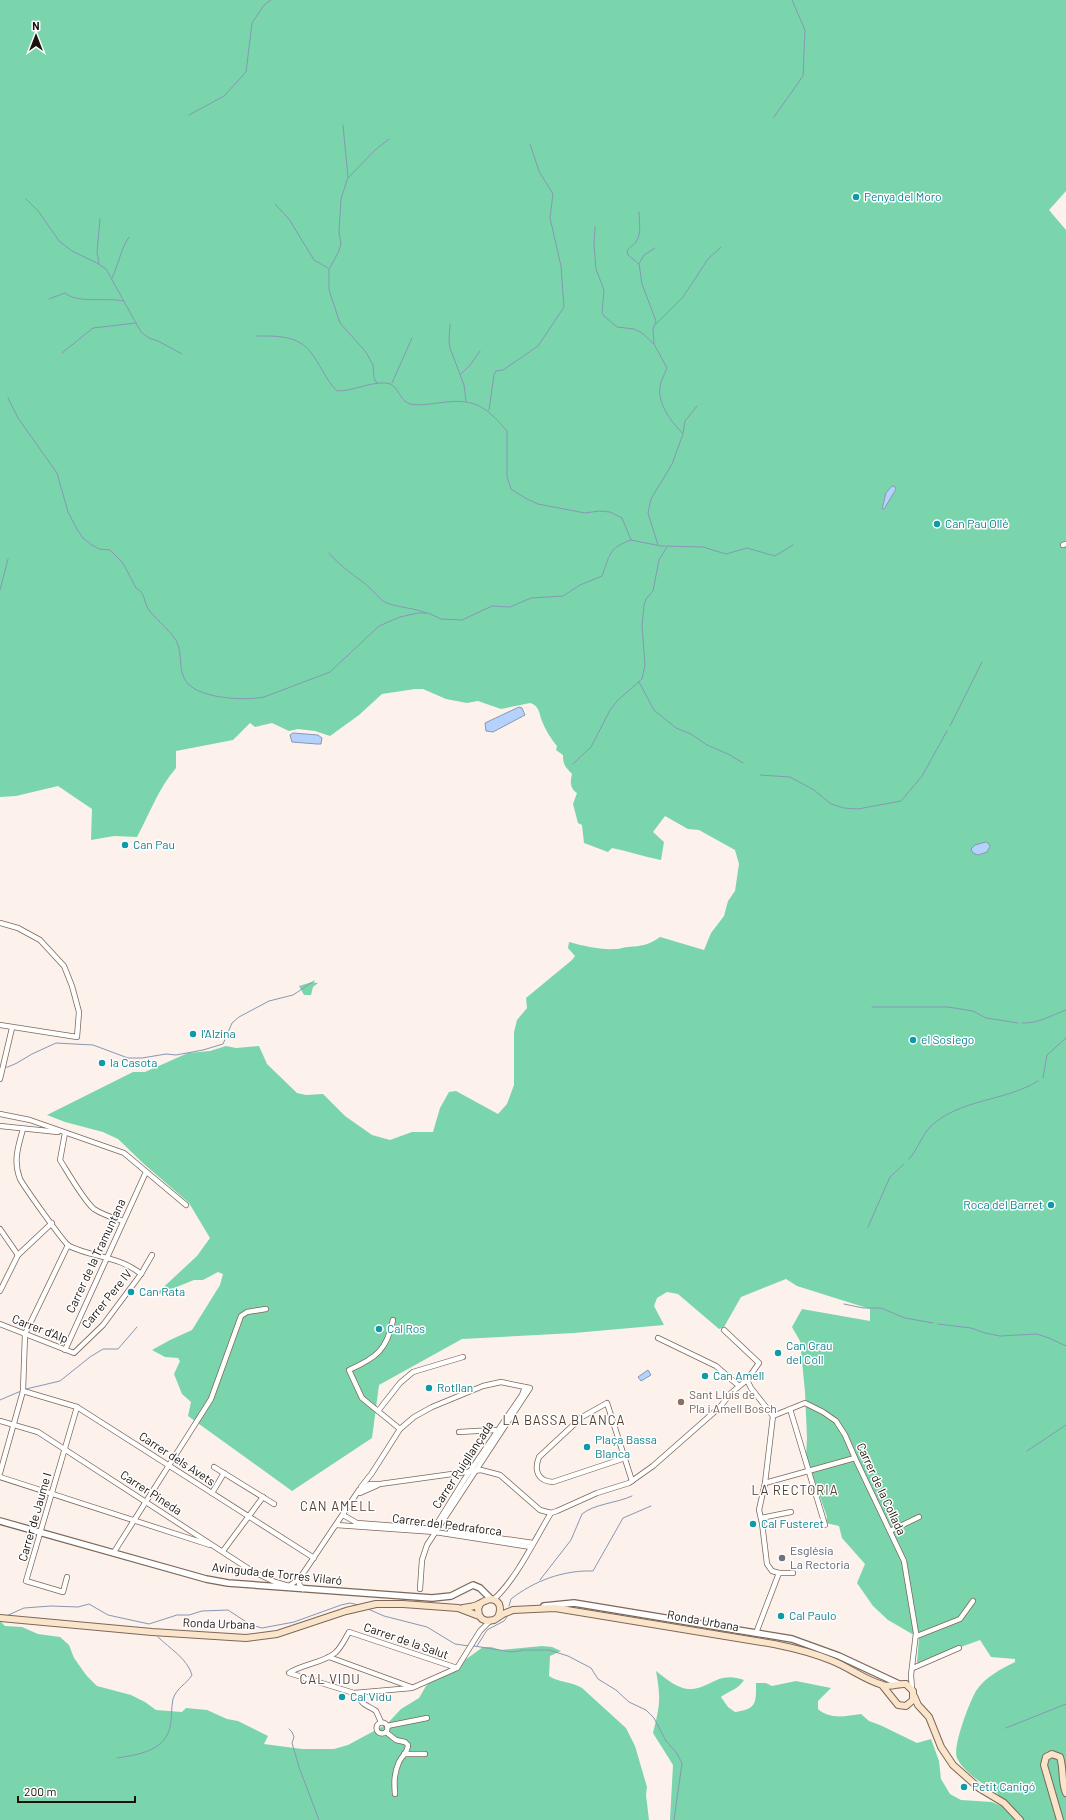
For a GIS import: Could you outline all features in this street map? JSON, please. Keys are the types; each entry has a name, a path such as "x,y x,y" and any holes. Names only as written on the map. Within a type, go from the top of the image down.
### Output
{"main road":[{"name":"Ronda Urbana","path":"458,1608 482,1602 495,1602 506,1609 513,1610 555,1608 799,1649 832,1661 882,1685 892,1695 893,1700 897,1704 901,1706 908,1705"},
{"path":"480,1617 478,1609 482,1602"},
{"path":"495,1602 500,1611 498,1617"},
{"name":"Ronda Urbana","path":"0,1618 17,1621 158,1633 246,1638 277,1634 370,1605 404,1604 458,1608 490,1621 513,1610"},
{"name":"Ronda Urbana","path":"882,1685 900,1685 912,1689"},
{"path":"892,1695 900,1685"},
{"path":"912,1689 921,1710"},
{"path":"914,1696 908,1705 921,1710 929,1717 941,1747 953,1765 980,1788 1008,1806 1020,1820"},
{"path":"1060,1820 1044,1765 1046,1757 1052,1754 1060,1757 1062,1762 1062,1781 1066,1793"}],"street":[{"path":"0,923 18,928 40,940 64,966 80,1012 77,1038 0,1025"},
{"path":"0,1079 12,1028"},
{"path":"0,1109 2,1114 30,1120 124,1153 186,1204"},
{"path":"0,1126 65,1133"},
{"path":"23,1129 15,1158 22,1184 68,1245 106,1258 122,1261 141,1274"},
{"path":"65,1133 60,1160 72,1180 93,1208 109,1217 123,1221"},
{"name":"Carrer de la Tramuntana","path":"65,1350 146,1172"},
{"path":"0,1292 18,1254 52,1223"},
{"path":"0,1229 18,1254"},
{"path":"0,1473 23,1391 25,1334 68,1245"},
{"name":"Carrer Pere IV","path":"74,1353 102,1325 141,1274 152,1255"},
{"path":"114,1552 211,1399 241,1316 247,1312 266,1309"},
{"path":"393,1320 385,1343 378,1355 349,1370 362,1398 400,1429"},
{"name":"Carrer d'Alp","path":"0,1324 74,1353"},
{"path":"482,1591 495,1602 551,1513 598,1493 632,1481 658,1461 720,1407 731,1393 747,1380 760,1362 724,1330"},
{"path":"658,1338 716,1366 739,1386"},
{"path":"378,1411 400,1383 413,1372 463,1357"},
{"path":"747,1380 751,1388 773,1416 765,1483 759,1510 767,1564 772,1572 793,1573"},
{"path":"289,1586 300,1578 343,1515 361,1491 369,1484 372,1474 400,1429 414,1417 432,1407 483,1386 501,1382 525,1387"},
{"name":"Carrer Puigllançada","path":"420,1589 422,1560 427,1545 464,1480 473,1471 530,1388 525,1387 522,1395 500,1431"},
{"name":"Carrer dels Avets","path":"23,1391 78,1407 314,1558"},
{"path":"625,1458 553,1482 543,1480 537,1474 536,1465 539,1457 582,1417 608,1403 625,1458 632,1481"},
{"name":"Carrer de la Collada","path":"773,1416 805,1403 823,1412 836,1421 845,1435 904,1561 917,1636 911,1675"},
{"name":"Carrer de Jaume I","path":"67,1577 63,1592 26,1581 78,1407"},
{"path":"790,1409 824,1525"},
{"name":"Carrer Pineda","path":"0,1421 38,1432 267,1579 303,1589"},
{"path":"459,1432 500,1431"},
{"path":"765,1483 855,1458"},
{"path":"214,1467 274,1504"},
{"path":"361,1491 369,1484 473,1471 490,1471 500,1475 540,1510 551,1513"},
{"path":"212,1493 224,1473"},
{"path":"372,1474 378,1483"},
{"path":"0,1477 217,1548"},
{"path":"223,1551 263,1497"},
{"path":"761,1518 791,1512"},
{"name":"Carrer del Pedraforca","path":"343,1515 357,1523 435,1531 532,1545"},
{"path":"890,1531 919,1517"},
{"name":"Avinguda de Torres Vilaró","path":"0,1521 206,1579 242,1584 432,1598 451,1596 471,1585 478,1587 482,1591"},
{"name":"Carrer del Pedraforca","path":"336,1525 435,1531"},
{"path":"756,1633 779,1573"},
{"path":"300,1578 299,1584 303,1589"},
{"path":"482,1591 482,1602"},
{"path":"917,1636 960,1620 973,1601"},
{"path":"532,1608 574,1603 792,1639 840,1656 900,1685 911,1675"},
{"path":"480,1617 480,1631"},
{"path":"412,1688 329,1657 302,1666 290,1673 354,1693 412,1688 457,1668 480,1631 490,1621"},
{"name":"Carrer de la Salut","path":"329,1657 336,1652 349,1632 457,1668"},
{"path":"913,1668 959,1648"},
{"path":"911,1675 912,1689"},
{"path":"361,1693 359,1699 361,1702 376,1711 381,1722 384,1722 387,1726"},
{"path":"387,1726 427,1718"},
{"path":"381,1722 377,1726 377,1730 382,1733 386,1732 396,1740 408,1743 408,1748 395,1774 395,1794"},
{"path":"386,1732 387,1726"},
{"path":"404,1754 425,1754"}],"green space":[{"path":"0,0 1066,0 1066,191 1049,210 1066,230 1066,1820 670,1820 673,1765 653,1733 659,1702 659,1689 656,1671 666,1679 688,1689 702,1687 727,1677 744,1680 736,1688 721,1697 728,1707 735,1712 748,1709 754,1704 756,1696 756,1683 766,1683 772,1686 796,1681 831,1688 818,1701 818,1709 828,1715 833,1716 850,1716 861,1714 869,1721 917,1743 931,1739 939,1761 941,1779 950,1794 961,1800 992,1802 1001,1806 998,1794 975,1778 964,1768 957,1758 956,1752 962,1724 976,1691 989,1678 1015,1662 1015,1659 991,1657 980,1640 917,1663 919,1638 888,1620 873,1606 857,1583 865,1564 842,1538 839,1526 826,1523 827,1517 806,1456 807,1438 805,1392 800,1341 792,1327 802,1309 870,1321 870,1309 797,1286 786,1279 741,1297 724,1327 719,1329 678,1294 667,1292 657,1298 654,1306 664,1325 574,1333 462,1339 379,1385 372,1438 292,1491 188,1416 191,1402 182,1394 174,1374 180,1361 178,1358 165,1357 152,1350 192,1330 220,1285 223,1274 218,1272 203,1280 194,1280 154,1296 197,1256 210,1238 189,1203 118,1139 103,1132 65,1122 47,1115 133,1072 145,1072 188,1053 210,1051 226,1046 236,1048 259,1046 267,1064 297,1093 306,1095 323,1094 345,1116 372,1135 390,1140 412,1132 433,1132 440,1108 449,1092 456,1091 498,1114 507,1104 514,1085 514,1032 517,1020 527,1008 526,998 572,960 575,956 568,948 569,942 598,948 616,949 645,945 660,937 704,950 711,933 724,916 728,901 735,891 739,864 735,850 699,830 688,829 665,816 653,832 664,842 661,860 612,848 608,852 584,843 582,825 578,823 573,804 577,793 571,785 572,774 564,764 563,755 556,750 557,746 546,731 539,710 536,706 530,703 501,709 478,701 467,703 446,699 423,689 382,694 359,715 330,736 315,731 298,729 289,731 272,723 255,727 250,723 233,740 176,751 176,768 164,784 137,837 114,836 91,840 92,809 58,786 16,796 0,797"},
{"path":"312,982 318,983 313,987 311,995 304,995 299,986"},
{"path":"0,1621 5,1626 22,1627 38,1634 60,1637 69,1645 74,1658 86,1675 97,1686 131,1695 145,1702 156,1710 182,1712 186,1708 207,1710 227,1719 238,1721 268,1736 264,1744 302,1749 334,1749 348,1745 387,1724 401,1709 419,1698 426,1686 435,1677 465,1660 483,1647 491,1647 501,1650 542,1646 552,1647 561,1651 550,1656 549,1676 582,1688 626,1728 635,1746 647,1787 646,1795 649,1820 0,1820"}],"water":[{"path":"892,486 896,489 884,509 882,509 886,493"},
{"path":"519,707 522,708 525,715 493,732 486,731 485,723"},
{"path":"293,733 318,735 322,738 321,744 292,742 290,735"},
{"path":"986,842 990,846 987,852 978,855 973,853 971,849 975,845"},
{"path":"648,1370 651,1375 641,1381 638,1377"}],"waterway":[{"path":"189,115 224,96 246,72 252,23 264,5 271,0"},
{"path":"774,117 803,76 805,30 792,0"},
{"path":"343,125 348,177 341,199 339,232 341,244 329,269 329,290 340,323 366,352 373,365 374,378 377,383"},
{"path":"349,177 375,150 389,139"},
{"path":"489,410 494,375 496,371 503,370 538,346 564,307 561,266 550,218 553,194 539,171 530,144"},
{"path":"26,199 39,212 59,241 72,251 106,269 141,332 149,338 158,341 182,354"},
{"path":"275,204 289,219 314,260 328,268"},
{"path":"639,212 639,235 636,242 627,251 628,255 639,264 642,284 656,321 653,329 654,344 667,368 661,382 660,389 662,404 669,417 683,434 672,464 651,499 648,513 658,545"},
{"path":"99,264 97,252 100,219"},
{"path":"595,227 594,244 596,269 604,290 602,313 617,327 634,329 642,333 654,344"},
{"path":"112,278 129,237"},
{"path":"656,324 683,297 708,259 721,247"},
{"path":"639,264 644,255 655,248"},
{"path":"49,299 65,293 77,298 123,301"},
{"path":"62,353 93,328 136,323"},
{"path":"450,324 450,348 464,385 466,401"},
{"path":"257,336 284,337 298,341 304,345 313,355 337,391 386,383 394,386 403,399 413,405 460,401 477,405 484,409 507,431 507,477 511,489 538,504 585,513 599,511 610,512 622,518 631,540 661,546 703,547 726,554 747,548 775,556 793,545"},
{"path":"392,383 412,338"},
{"path":"461,374 471,364 480,351"},
{"path":"8,398 18,418 57,473 68,512 78,531 83,538 92,545 99,549 110,550 123,563 136,588 143,595 149,610 176,641 179,649 184,678 189,685 208,694 220,697 245,699 264,697 330,672 379,626 400,617 418,613 428,613 441,619 462,620 492,606 510,607 531,598 563,596 580,585 602,576 609,557 614,549 631,540"},
{"path":"683,433 685,421 697,406"},
{"path":"573,764 591,747 610,710 618,700 642,679 645,665 642,626 644,605 646,599 653,591 659,560 667,547"},
{"path":"329,553 339,563 366,584 384,602 426,613"},
{"path":"0,590 8,559"},
{"path":"950,726 982,662"},
{"path":"639,682 654,710 676,728 691,734 707,745 728,754 743,763"},
{"path":"760,775 790,777 814,790 831,804 844,808 858,809 901,801 922,776 947,731"},
{"path":"4,1067 17,1063 56,1043 93,1045 128,1058 142,1058 166,1054 176,1055 203,1050 223,1044 232,1023 239,1017 269,1001 293,995 314,981"},
{"path":"872,1007 948,1007 973,1011 986,1018 1018,1023"},
{"path":"1022,1023 1039,1021 1066,1010"},
{"path":"1043,1078 1047,1055 1066,1038"},
{"path":"909,1159 931,1126 943,1117 956,1110 1011,1093 1038,1081"},
{"path":"868,1227 890,1177 904,1164"},
{"path":"844,1304 863,1308 881,1308 905,1318 933,1323"},
{"path":"938,1324 971,1328 1000,1336 1037,1334 1066,1346"},
{"path":"26,1389 60,1381 90,1357 103,1349 118,1349 137,1327"},
{"path":"0,1400 21,1391"},
{"path":"1027,1451 1066,1425"},
{"path":"540,1580 571,1540 582,1514 593,1508 632,1496"},
{"path":"509,1606 511,1599 539,1582 571,1572 593,1571 623,1518 651,1506"},
{"path":"6,1616 24,1608 51,1606 78,1607 89,1604 108,1615 149,1624 177,1615 189,1615 202,1611 228,1610 251,1625 262,1628 294,1622 341,1605 350,1603 359,1605"},
{"path":"368,1609 384,1616 427,1627 455,1644 469,1646"},
{"path":"477,1646 487,1630 504,1621 507,1617"},
{"path":"117,1758 141,1753 156,1747 162,1742 170,1727 173,1699 179,1689 192,1675 190,1669 178,1654 158,1637"},
{"path":"474,1646 512,1652 524,1650 549,1650 568,1656 591,1668 598,1679 616,1690 629,1702 646,1710 654,1718 666,1741 676,1752 682,1763 674,1820"},
{"path":"1006,1728 1066,1704"},
{"path":"289,1729 294,1737 292,1743 299,1767 319,1820"}],"place":[{"name":"Penya del Moro","path":"856,197"},
{"name":"Can Pau Ollé","path":"937,524"},
{"name":"Can Pau","path":"125,845"},
{"name":"l'Alzina","path":"193,1034"},
{"name":"el Sosiego","path":"913,1040"},
{"name":"la Casota","path":"102,1063"},
{"name":"Roca del Barret","path":"1051,1205"},
{"name":"Can Rata","path":"131,1292"},
{"name":"Cal Ros","path":"379,1329"},
{"name":"Can Grau del Coll","path":"778,1353"},
{"name":"Can Amell","path":"705,1376"},
{"name":"Rotllan","path":"429,1388"},
{"name":"Sant Lluís de Pla i Amell Bosch","path":"681,1402"},
{"name":"Plaça Bassa Blanca","path":"587,1447"},
{"name":"Cal Fusteret","path":"753,1524"},
{"name":"Església La Rectoria","path":"782,1558"},
{"name":"Cal Paulo","path":"781,1616"},
{"name":"Cal Vidu","path":"342,1697"},
{"name":"Petit Canigó","path":"964,1787"}],"district":[{"name":"LA BASSA BLANCA","path":"564,1420"},
{"name":"LA RECTORIA","path":"795,1490"},
{"name":"CAN AMELL","path":"338,1506"},
{"name":"CAL VIDU","path":"330,1679"}]}
